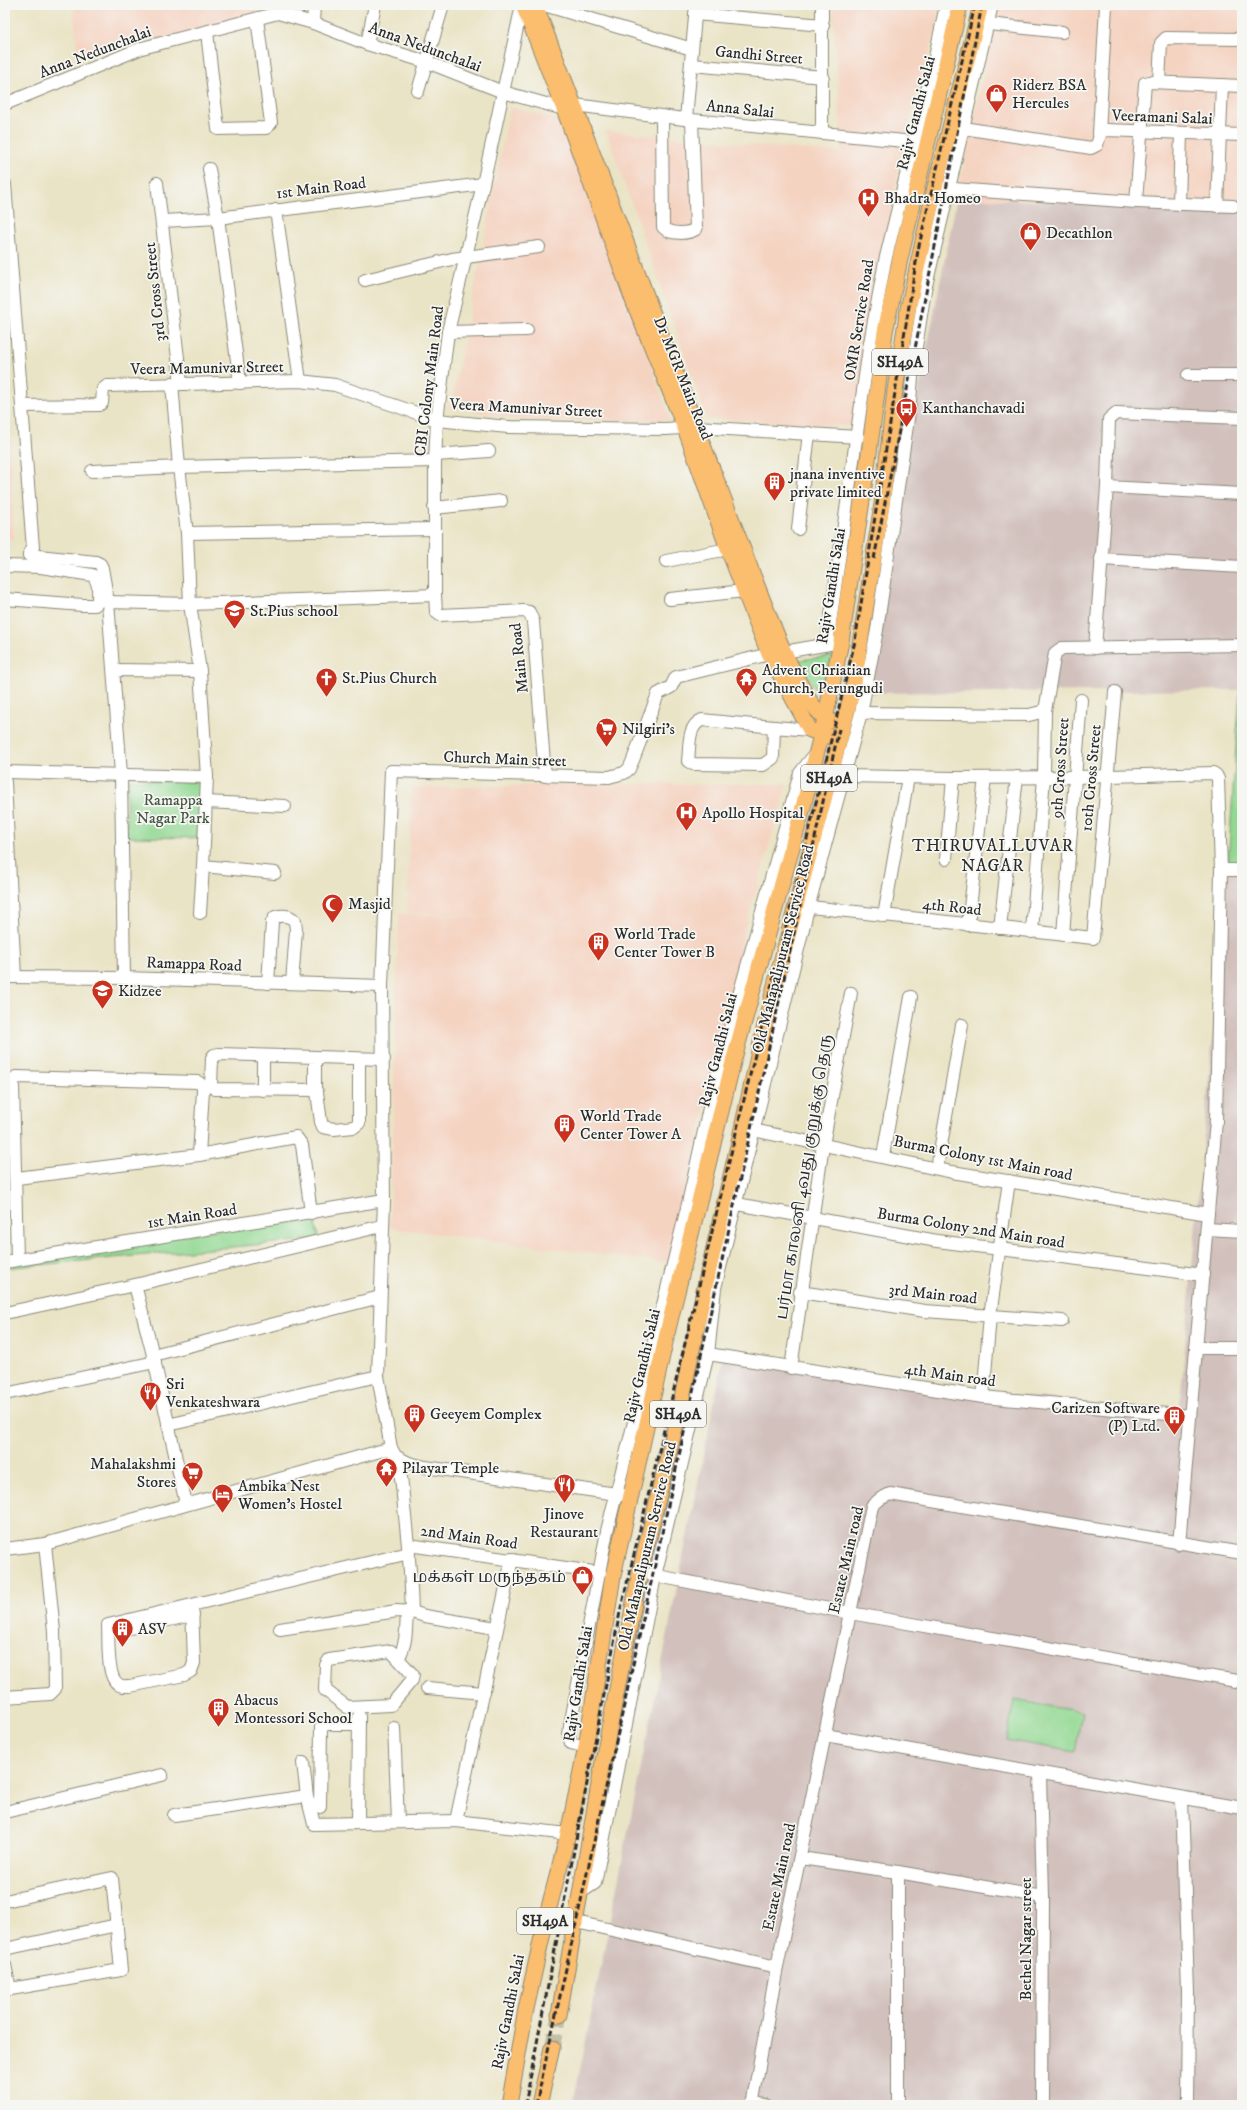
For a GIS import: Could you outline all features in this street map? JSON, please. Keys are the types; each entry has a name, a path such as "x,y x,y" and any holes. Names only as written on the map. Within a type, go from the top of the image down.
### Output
{"main road":[{"name":"Dr MGR Main Road","path":"522,5 569,107"},
{"name":"Dr MGR Main Road","path":"535,5 634,303 691,428 784,652 813,706 825,719"},
{"name":"Rajiv Gandhi Salai","path":"510,2105 526,2009 544,1923 568,1834 586,1747 613,1576 624,1495 697,1212 733,1062 761,932 817,752 816,732 825,719 834,643 869,453 885,332 900,259 920,143 960,5"},
{"name":"SH49A","path":"559,2015 605,1750 640,1572 712,1279 721,1218 742,1133 767,1016 802,906 843,724 853,688 882,504 895,390 908,309 942,188 957,127 981,5"},
{"name":"Dr MGR Main Road","path":"691,428 728,549 769,654 816,732"},
{"path":"825,719 843,724"},
{"path":"816,732 840,740"},
{"path":"697,1212 721,1218"},
{"path":"539,2105 552,2048"}],"street":[{"path":"313,23 314,5"},
{"path":"367,44 375,5"},
{"path":"418,90 443,5"},
{"name":"CBI Colony Main Road","path":"435,601 435,458 437,420 448,332 483,184 522,5"},
{"path":"544,5 692,49"},
{"path":"822,5 822,134"},
{"name":"OMR Service Road","path":"834,643 869,348 884,261 920,143 934,62 946,5"},
{"path":"957,127 988,24 992,5"},
{"path":"1099,134 1106,5"},
{"path":"662,116 663,227 666,231 671,232 692,232 696,229 689,119 692,49 696,9 823,25"},
{"name":"Anna Nedunchalai","path":"5,104 142,48 257,19 271,14 284,14 313,23 367,44 427,62 503,92 569,107"},
{"path":"207,32 218,129 266,128 270,123 257,19"},
{"path":"988,24 1062,32"},
{"path":"1159,82 1161,43 1166,38 1242,39"},
{"name":"Gandhi Street","path":"692,65 823,77"},
{"path":"1136,202 1144,85 1147,82 1159,82 1242,86"},
{"path":"1217,206 1222,85"},
{"name":"Anna Salai","path":"569,107 920,143"},
{"name":"Veeramani Salai","path":"957,127 1091,148 1097,145 1099,134 1106,130 1242,135"},
{"path":"1179,204 1181,133"},
{"path":"209,169 218,218 240,382"},
{"name":"3rd Cross Street","path":"157,183 163,221 177,383 179,467 187,533 190,604 200,671 207,777 200,913"},
{"path":"5,184 32,536 36,560"},
{"name":"1st Main Road","path":"163,221 218,218 483,184"},
{"path":"942,188 1136,202 1232,206"},
{"name":"Old Mahapalipuram Service Road","path":"581,1892 595,1883 655,1576 708,1354 712,1279 736,1204 802,906 845,776 861,713 879,622 909,412 913,366 942,188"},
{"path":"276,210 300,381"},
{"path":"365,280 465,257 539,247"},
{"path":"448,332 527,330"},
{"path":"1188,375 1242,375"},
{"name":"Veera Mamunivar Street","path":"22,406 99,406 102,403 102,390 106,387 177,383 300,381 335,385 437,420 508,427 691,428 808,433 858,437"},
{"path":"1095,648 1107,487 1109,424 1112,415 1116,413 1242,418"},
{"path":"798,529 808,433"},
{"path":"92,471 435,458 489,451"},
{"path":"1107,487 1242,494"},
{"path":"434,508 501,501"},
{"path":"187,533 434,528"},
{"path":"666,561 728,549"},
{"path":"5,558 100,564 108,602 121,774 124,978"},
{"path":"1101,559 1242,567"},
{"path":"5,566 36,560 92,575 98,584 98,602 94,605 83,605 5,599"},
{"path":"670,599 744,592"},
{"path":"108,602 190,604 435,601"},
{"name":"Main Road","path":"435,601 436,612 440,614 523,611 528,612 531,615 533,621 545,776"},
{"path":"784,652 834,643"},
{"path":"1032,932 1044,776 1045,711 1055,653 1066,647 1095,648 1242,645"},
{"name":"Church Main street","path":"382,986 391,771 545,776 609,776 624,774 629,769 633,760 658,694 671,687 676,677 769,654"},
{"path":"114,670 200,671"},
{"name":"10th Cross Street","path":"1093,938 1114,692"},
{"name":"9th Cross Street","path":"1063,935 1081,700"},
{"path":"861,713 1029,715 1045,711"},
{"path":"774,727 773,758 763,765 693,764 688,761 692,729 696,722 702,720 774,727 816,732"},
{"path":"5,772 207,777"},
{"path":"845,776 985,778 1044,776 1216,775 1220,784 1221,870 1217,1092 1203,1275 1179,1544"},
{"path":"884,916 908,777"},
{"path":"1000,928 1017,777"},
{"path":"946,859 953,778"},
{"path":"968,925 985,778"},
{"path":"5,782 10,977"},
{"path":"206,802 285,806"},
{"path":"203,866 275,873"},
{"path":"1221,870 1242,870"},
{"name":"4th Road","path":"802,906 1093,938"},
{"path":"268,983 272,922 275,917 281,915 291,917 295,921 296,930 292,983"},
{"path":"586,1747 571,1743 569,1736 600,1573 624,1495 713,1090 761,932"},
{"name":"Ramappa Road","path":"10,977 124,978 382,986"},
{"name":"2nd Main Road","path":"382,986 384,1059 384,1200 378,1376 394,1453 401,1477 409,1549 512,1559 600,1573"},
{"name":"பர்மா காலனி 4வது குறுக்கு தெரு","path":"791,1368 800,1292 814,1218 822,1145 851,993"},
{"path":"884,1156 911,997"},
{"path":"937,1168 962,1025"},
{"path":"315,1090 215,1090 211,1086 212,1058 214,1055 384,1059"},
{"path":"262,1056 263,1090"},
{"path":"315,1058 315,1090 317,1092 321,1122 323,1127 334,1129 354,1127 359,1122 359,1059"},
{"path":"17,1260 17,1178 13,1081 20,1076 198,1082 203,1086 199,1155"},
{"name":"Burma Colony 1st Main road","path":"753,1130 937,1168 1208,1214"},
{"path":"17,1178 199,1155 296,1137 302,1145 311,1213"},
{"path":"983,1397 990,1316 1009,1181"},
{"name":"1st Main Road","path":"5,1262 384,1200"},
{"name":"Burma Colony 2nd Main road","path":"736,1204 937,1241 1203,1275"},
{"path":"5,1313 135,1285 382,1226"},
{"path":"1206,1229 1242,1231"},
{"path":"135,1285 154,1359 186,1504"},
{"name":"3rd Main road","path":"800,1292 925,1311 1062,1322"},
{"path":"5,1394 154,1359 380,1297"},
{"path":"1196,1348 1242,1348"},
{"name":"4th Main road","path":"708,1354 983,1397 1190,1416"},
{"path":"168,1425 378,1376"},
{"path":"5,1549 45,1544 186,1504 394,1453 409,1464 425,1467 624,1495"},
{"name":"Estate Main road","path":"752,2104 777,1967 872,1506 880,1499 890,1494 1242,1554"},
{"path":"5,1697 50,1694 55,1689 54,1631 45,1544"},
{"path":"192,1610 194,1663 191,1670 184,1674 130,1686 116,1684 110,1670 108,1629 192,1610 409,1549 409,1611 404,1649 398,1657"},
{"path":"456,1821 484,1693 496,1628 512,1559"},
{"path":"640,1572 850,1613 1242,1682"},
{"path":"280,1629 343,1618 409,1611 425,1616 496,1628"},
{"path":"391,1651 411,1671 412,1680 391,1705 359,1707 343,1705 325,1690 326,1663 332,1658 391,1651"},
{"path":"427,1688 484,1693"},
{"path":"358,1822 359,1707"},
{"path":"320,1807 321,1727 326,1724 359,1724"},
{"path":"394,1728 398,1822"},
{"path":"825,1735 1242,1808"},
{"path":"303,1764 307,1796 314,1824 456,1821 568,1834"},
{"name":"Bethel Nagar street","path":"1040,1773 1042,1897 1042,2105"},
{"path":"5,1812 162,1775"},
{"path":"174,1815 307,1796"},
{"path":"1182,1798 1188,1991 1187,2105"},
{"path":"800,1858 898,1872 1042,1897"},
{"path":"898,1872 898,2105"},
{"path":"5,1901 112,1878 121,1970 8,1990 5,1965"},
{"path":"576,1922 777,1967"},
{"path":"5,1949 117,1925"},
{"path":"752,2104 765,2105"}],"shaded area":[{"path":"73,5 281,5 281,12 78,56"},
{"path":"833,5 943,5 904,137 853,426 707,419 606,131 842,153"},
{"path":"998,5 1242,5 1242,208 957,198"},
{"path":"510,107 564,121 671,421 517,419 451,407"},
{"path":"957,198 1242,208 1242,690 858,693"},
{"path":"5,324 14,540 5,540"},
{"path":"603,784 787,784 745,929 670,1263 390,1228 399,913 588,922 407,912 412,788"},
{"path":"1228,863 1242,863 1242,2105 573,2105 723,1358 1179,1415"}],"green space":[{"path":"832,656 820,699 799,660"},
{"path":"1240,690 1242,690 1242,863 1228,863"},
{"name":"Ramappa Nagar Park","path":"126,780 202,782 200,838 127,837"},
{"path":"313,1215 319,1239 5,1268 5,1263"},
{"path":"1014,1700 1082,1712 1075,1752 1007,1740"}],"tunnel":[{"path":"552,2048 559,2015"}],"railway":[{"path":"525,2105 620,1612 855,641 918,250 975,5"},
{"path":"874,559 982,5"},
{"path":"536,2105 839,729"}],"place":[{"name":"Riderz BSA Hercules","path":"997,114"},
{"name":"Bhadra Homeo","path":"869,218"},
{"name":"Decathlon","path":"1030,252"},
{"name":"Kanthanchavadi","path":"907,428"},
{"name":"jnana inventive private limited","path":"775,502"},
{"name":"St.Pius school","path":"235,630"},
{"name":"St.Pius Church","path":"327,698"},
{"name":"Advent Chriatian Church, Perungudi","path":"746,698"},
{"name":"Nilgiri's","path":"607,748"},
{"name":"Apollo Hospital","path":"686,832"},
{"name":"Masjid","path":"332,924"},
{"name":"World Trade Center Tower B","path":"598,962"},
{"name":"Kidzee","path":"102,1010"},
{"name":"World Trade Center Tower A","path":"565,1144"},
{"name":"Sri Venkateshwara","path":"150,1412"},
{"name":"Geeyem Complex","path":"415,1434"},
{"name":"Carizen Software (P) Ltd.","path":"1175,1436"},
{"name":"Pilayar Temple","path":"387,1488"},
{"name":"Mahalakshmi Stores","path":"192,1492"},
{"name":"Jinove Restaurant","path":"564,1504"},
{"name":"Ambika Nest Women's Hostel","path":"222,1514"},
{"name":"மக்கள் மருந்தகம்","path":"582,1596"},
{"name":"ASV","path":"123,1648"},
{"name":"Abacus Montessori School","path":"218,1728"}],"district":[{"name":"THIRUVALLUVAR NAGAR","path":"993,856"}]}
